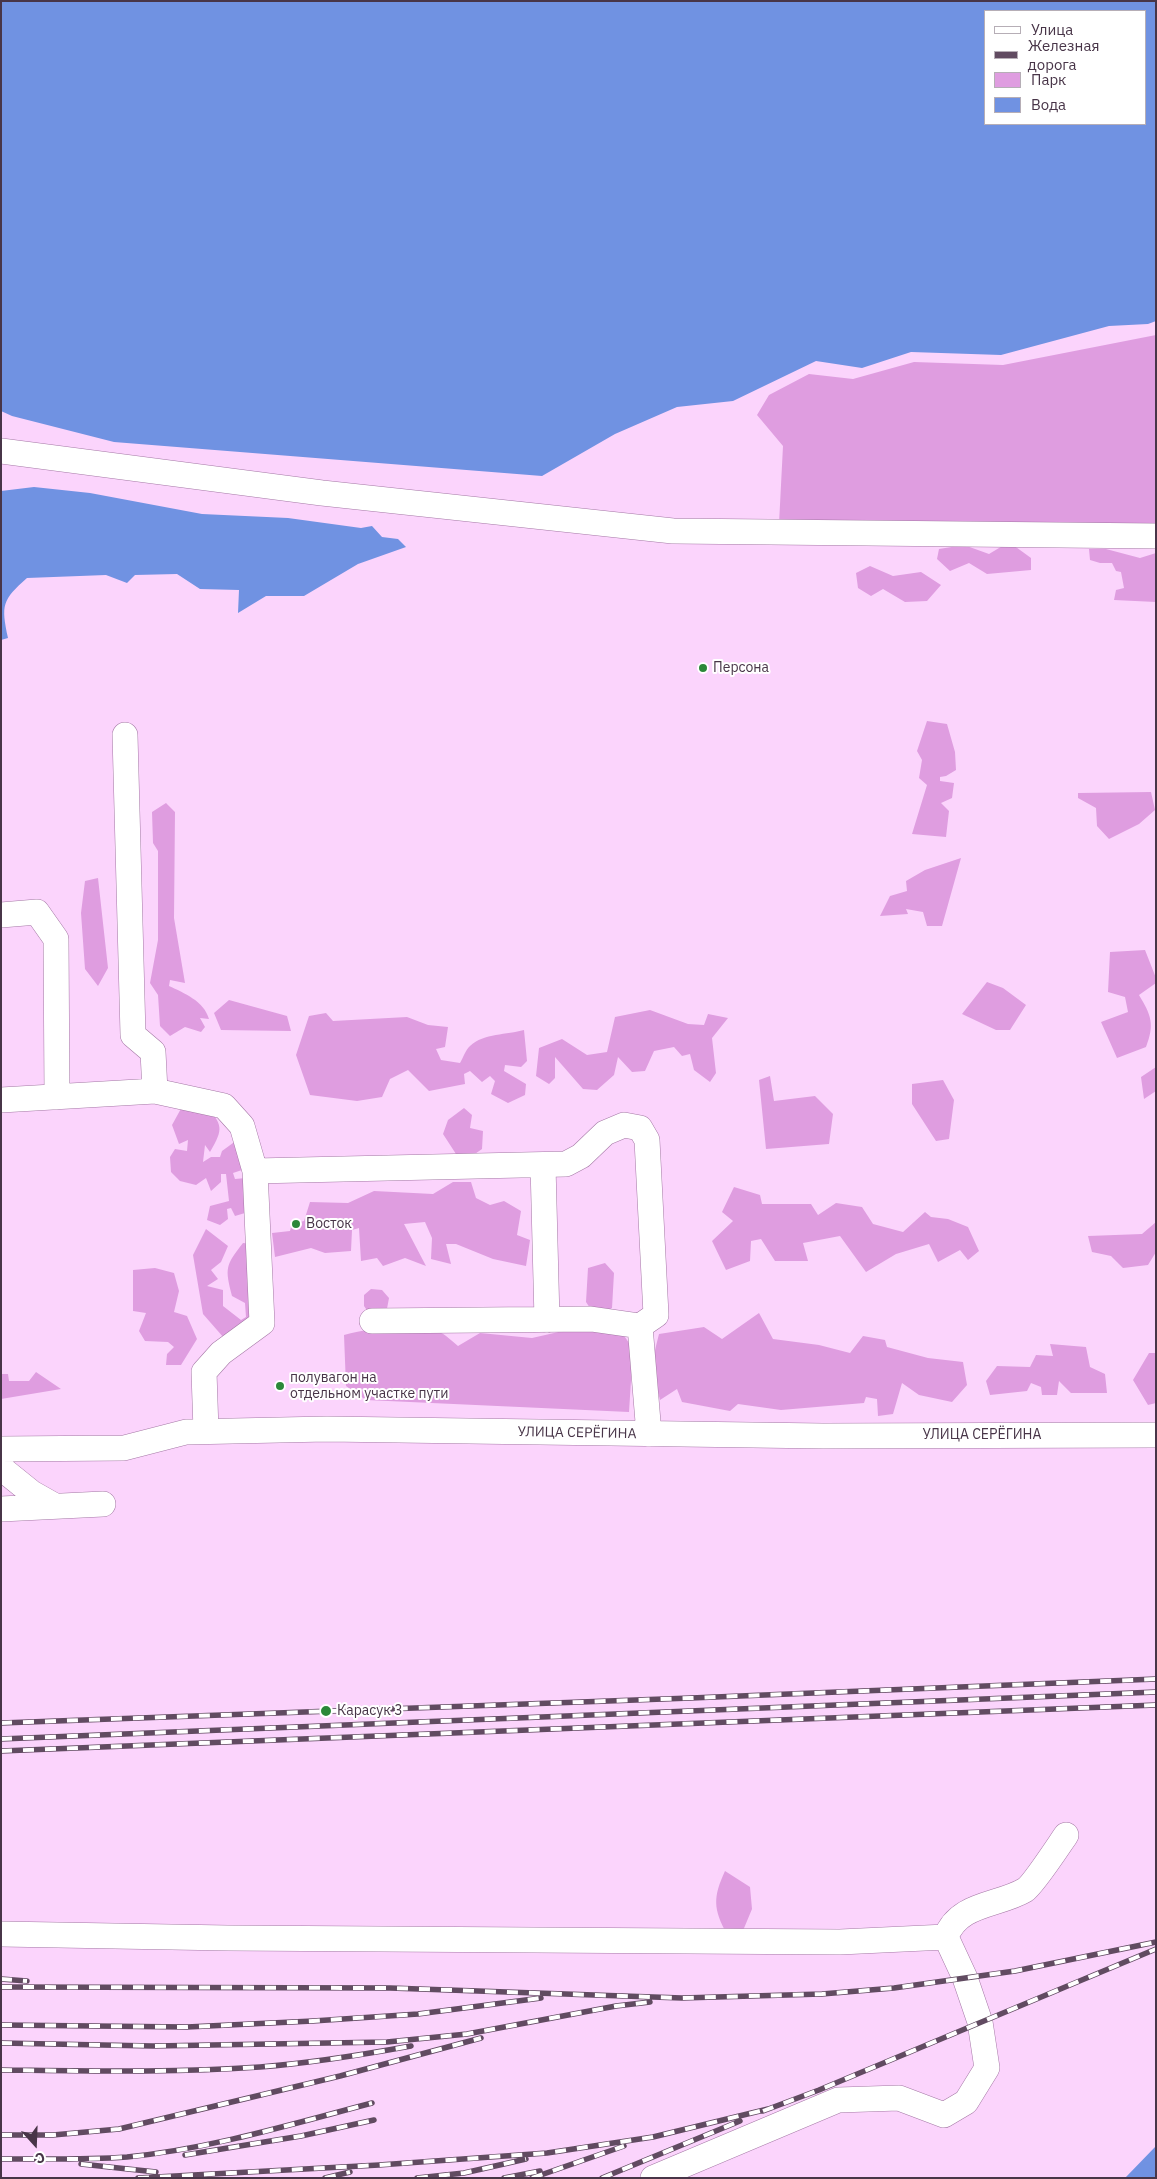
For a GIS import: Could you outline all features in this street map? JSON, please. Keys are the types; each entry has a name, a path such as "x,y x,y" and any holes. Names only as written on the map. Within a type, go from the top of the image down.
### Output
{"street":[{"path":"1,451 322,493 673,531 1156,536"},
{"path":"125,735 132,1035 154,1052 155,1091"},
{"path":"1,914 37,912 56,939 57,1096"},
{"path":"1,1100 155,1091 224,1106 242,1126 255,1172 262,1323 222,1353 204,1372 206,1431"},
{"path":"255,1172 566,1164 582,1156 605,1133 624,1126 640,1128 647,1140 656,1315 640,1326 591,1320 372,1321"},
{"path":"543,1165 547,1320"},
{"path":"640,1326 649,1434"},
{"name":"УЛИЦА СЕРЁГИНА","path":"1,1449 124,1448 156,1446 186,1432 328,1429 823,1436 1156,1434"},
{"path":"1,1468 32,1493 55,1506"},
{"path":"1,1509 103,1504"},
{"path":"654,2178 838,2100 899,2098 944,2115 966,2102 987,2068 980,2022 966,1978 946,1937 950,1925 971,1910 1026,1889 1066,1835"},
{"path":"1,1934 119,1931 840,1942 946,1937"}],"green space":[{"path":"1156,335 1156,527 779,524 783,446 757,415 769,395 809,374 853,379 914,362 1003,365"},
{"path":"1009,542 1031,558 1031,570 987,574 969,563 950,571 937,559 939,549 964,545 989,554"},
{"path":"1089,549 1106,549 1140,558 1156,553 1156,602 1114,600 1116,590 1124,588 1121,572 1116,571 1112,563 1100,563 1090,560"},
{"path":"870,566 893,576 921,572 941,585 927,601 905,602 883,589 871,596 858,588 856,573"},
{"path":"927,721 947,724 955,752 956,770 940,777 940,781 954,783 952,798 941,803 949,811 946,837 912,834 927,785 919,778 922,760 917,751"},
{"path":"1151,792 1155,810 1139,824 1109,839 1097,826 1096,808 1078,798 1078,793"},
{"path":"166,803 175,812 174,918 185,983 170,980 169,986 198,1002 209,1019 200,1018 205,1027 201,1032 185,1027 170,1036 160,1026 158,995 150,983 158,940 158,851 153,843 152,812"},
{"path":"961,858 942,926 927,926 923,912 906,909 908,914 880,916 890,896 907,891 906,881 925,870"},
{"path":"98,878 108,968 98,986 85,969 81,913 85,881"},
{"path":"1145,950 1156,978 1156,983 1139,995 1149,1014 1151,1026 1149,1039 1146,1047 1117,1058 1101,1022 1128,1012 1125,997 1108,992 1110,952"},
{"path":"987,982 1003,988 1026,1005 1010,1030 996,1030 962,1014"},
{"path":"229,1000 287,1016 291,1031 221,1030 214,1013"},
{"path":"650,1010 688,1024 704,1025 708,1014 728,1018 712,1038 716,1073 710,1082 694,1070 690,1054 682,1056 674,1047 654,1051 645,1071 632,1072 618,1057 614,1075 597,1090 583,1089 555,1057 555,1078 549,1084 536,1076 539,1048 562,1039 587,1055 607,1052 615,1017"},
{"path":"326,1013 333,1021 407,1017 428,1025 448,1027 445,1047 436,1049 441,1060 460,1063 467,1049 476,1042 489,1037 524,1030 527,1061 521,1067 505,1065 504,1071 526,1084 525,1095 508,1103 491,1094 495,1081 490,1076 482,1082 470,1071 464,1074 465,1084 429,1091 408,1070 390,1079 382,1097 357,1101 310,1095 296,1055 309,1016"},
{"path":"1156,1067 1156,1091 1144,1099 1141,1077"},
{"path":"770,1076 774,1101 815,1096 833,1114 829,1144 766,1149 759,1080"},
{"path":"943,1080 954,1100 949,1139 936,1141 912,1104 912,1084"},
{"path":"204,1104 218,1122 219,1132 210,1152 205,1145 203,1162 211,1157 220,1157 222,1151 244,1135 245,1169 233,1173 235,1179 246,1178 245,1213 235,1216 231,1208 227,1209 228,1219 220,1225 207,1220 210,1206 229,1201 226,1174 221,1174 221,1182 211,1191 206,1178 196,1185 180,1181 171,1172 170,1157 175,1149 187,1151 188,1140 179,1144 172,1125 183,1105"},
{"path":"464,1108 472,1115 470,1128 483,1131 482,1149 472,1156 456,1154 443,1134 448,1120"},
{"path":"453,1182 471,1182 476,1198 490,1205 504,1201 521,1211 517,1235 530,1240 526,1266 493,1259 456,1244 446,1244 451,1264 431,1259 432,1238 425,1222 404,1224 426,1266 405,1258 383,1266 377,1258 361,1261 359,1228 352,1230 351,1251 325,1253 311,1248 275,1257 272,1233 290,1231 292,1224 304,1221 310,1202 348,1203 374,1191 433,1194"},
{"path":"734,1187 760,1195 762,1204 811,1204 818,1215 836,1203 862,1207 873,1224 903,1232 925,1212 931,1217 948,1219 968,1227 979,1251 968,1260 960,1250 938,1262 929,1244 896,1254 866,1272 840,1236 803,1243 808,1261 775,1261 761,1239 751,1241 750,1261 726,1270 712,1241 733,1221 722,1212"},
{"path":"1156,1222 1156,1252 1148,1265 1123,1268 1111,1256 1092,1252 1088,1236 1142,1234"},
{"path":"206,1229 228,1246 221,1262 211,1270 218,1279 207,1286 223,1290 223,1306 241,1320 246,1317 245,1303 232,1296 228,1279 228,1268 243,1243 254,1244 261,1314 224,1338 203,1314 193,1255"},
{"path":"605,1263 614,1273 612,1308 596,1317 586,1302 588,1268"},
{"path":"155,1268 174,1273 179,1291 174,1312 187,1316 197,1339 181,1365 166,1365 167,1354 174,1347 168,1342 145,1341 139,1331 146,1313 133,1311 133,1270"},
{"path":"371,1289 382,1290 389,1298 386,1314 371,1316 364,1306 364,1295"},
{"path":"759,1313 773,1339 819,1345 850,1353 863,1336 885,1340 887,1347 928,1358 963,1362 967,1385 952,1402 919,1395 902,1383 893,1414 878,1416 877,1399 866,1397 864,1403 781,1410 738,1404 730,1411 682,1402 677,1389 660,1400 651,1366 659,1334 704,1327 722,1339"},
{"path":"585,1326 621,1331 633,1349 629,1412 366,1400 346,1386 344,1335 379,1328 415,1328 439,1332 458,1346 480,1333 532,1338"},
{"path":"1050,1344 1086,1347 1090,1367 1105,1374 1107,1393 1071,1393 1059,1381 1057,1395 1042,1395 1041,1387 1031,1383 1027,1391 990,1395 986,1381 997,1366 1030,1367 1036,1355 1053,1356"},
{"path":"1149,1353 1156,1353 1156,1403 1148,1405 1133,1380"},
{"path":"36,1372 61,1389 1,1399 1,1374 8,1374 9,1381 29,1381"},
{"path":"725,1871 750,1887 752,1909 742,1933 727,1934 717,1910 718,1888"}],"water":[{"path":"1,1 1156,1 1156,321 1148,324 1109,326 1001,355 911,352 862,368 816,361 733,401 677,407 615,434 542,476 114,442 12,416 1,411"},
{"path":"34,487 90,493 202,514 288,518 361,528 372,526 382,537 398,539 406,547 358,564 304,596 266,596 238,613 239,590 200,589 177,574 135,575 127,583 106,575 27,578 8,598 4,610 4,618 8,638 1,640 1,491"},
{"path":"1156,2146 1156,2178 1125,2178"}],"railway":[{"path":"1,1723 1156,1679"},
{"path":"1,1739 1156,1692"},
{"path":"1,1751 1156,1705"},
{"path":"1,1987 390,1988 682,1998 822,1994 894,1988 1015,1971 1156,1942"},
{"path":"763,2111 819,2090 1156,1949"},
{"path":"1,1979 27,1981"},
{"path":"1,2025 187,2027 313,2021 418,2014 541,1998"},
{"path":"1,2043 153,2046 387,2042 467,2034 616,2006 650,2002"},
{"path":"1,2135 53,2135 119,2129 340,2076 481,2038"},
{"path":"1,2070 131,2071 228,2069 317,2061 411,2046"},
{"path":"1,2159 96,2159 158,2153 251,2135 372,2103"},
{"path":"138,2178 379,2165 547,2153 653,2137 768,2109"},
{"path":"185,2155 301,2136 374,2120"},
{"path":"602,2178 740,2121"},
{"path":"532,2178 624,2146"},
{"path":"417,2178 464,2173 526,2159"},
{"path":"81,2164 156,2172"},
{"path":"504,2178 540,2171"},
{"path":"325,2178 350,2172"}],"place":[{"name":"Персона","path":"703,668"},
{"name":"Восток","path":"296,1224"},
{"name":"полувагон на отдельном участке пути","path":"280,1386"},
{"name":"Карасук 3","path":"326,1711"}]}
